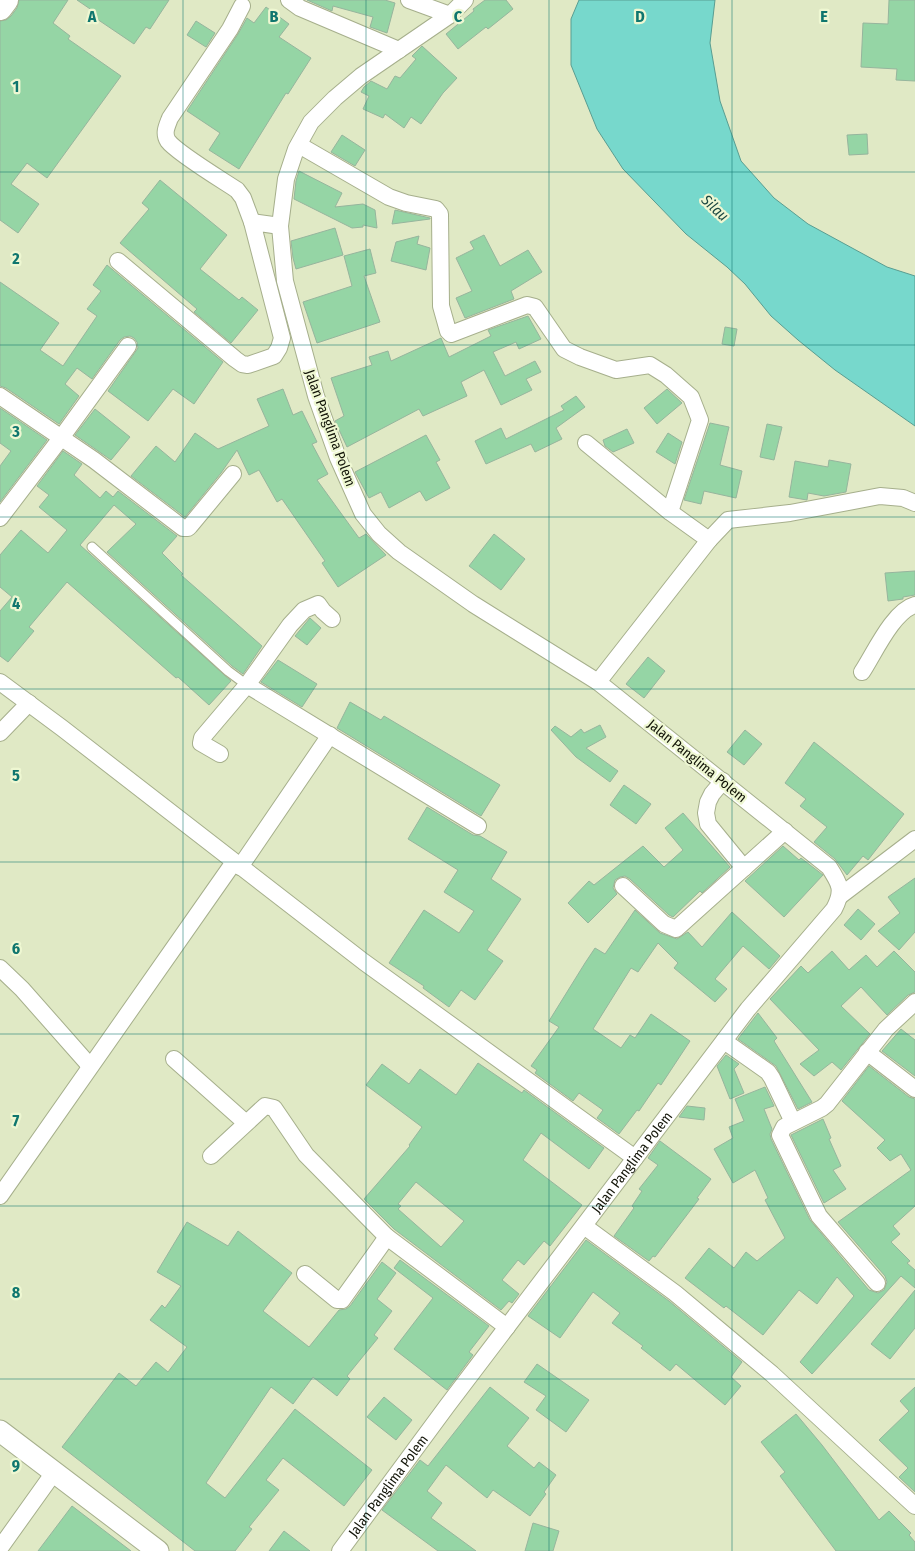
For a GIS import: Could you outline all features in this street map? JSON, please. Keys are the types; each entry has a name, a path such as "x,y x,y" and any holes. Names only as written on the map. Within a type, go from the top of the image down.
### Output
{"main road":[{"path":"0,8 6,0"}],"street":[{"path":"289,0 300,8 400,50"},
{"path":"409,0 450,15"},
{"name":"Jalan Panglima Polem","path":"340,1551 748,1009 834,909 840,896 838,880 829,867 598,682 473,604 399,552 379,534 363,514 338,458 316,396 286,281 280,226 286,179 299,145 311,122 335,98 361,76 450,15 465,0"},
{"path":"118,262 242,364 248,365 274,356 279,348 282,338 252,222 243,198 237,190 168,141 165,131 170,118 230,29 242,6"},
{"path":"299,145 389,197 438,211 440,214 441,306 448,331 451,334 527,305 532,305 564,349 616,370 650,365 666,374 691,397 700,420 670,512"},
{"path":"252,222 280,226"},
{"path":"0,518 62,438 128,346"},
{"path":"0,396 94,460 183,528 190,526 233,474"},
{"path":"586,443 670,512 709,540"},
{"path":"598,682 709,540 728,520 790,513 880,496 903,498 915,503"},
{"path":"220,754 201,743 202,738 247,685 290,625 304,610 318,604 332,618"},
{"path":"862,672 891,625 902,612 915,605"},
{"path":"0,682 364,962 635,1158"},
{"path":"247,685 478,826"},
{"path":"0,733 29,703"},
{"path":"0,1196 90,1066 330,735"},
{"path":"723,781 708,802 706,813 708,824 744,868"},
{"path":"623,886 664,924 676,929 785,831"},
{"path":"840,896 915,839"},
{"path":"0,968 22,989 90,1066"},
{"path":"877,1283 819,1216 780,1135 784,1127 822,1108 886,1029 915,1002"},
{"path":"724,1041 768,1072 793,1122"},
{"path":"868,1052 915,1089"},
{"path":"174,1059 246,1123"},
{"path":"211,1156 266,1106 274,1108 306,1155 387,1237 507,1327"},
{"path":"584,1226 675,1293 765,1368 915,1506"},
{"path":"305,1274 337,1300 342,1300 387,1237"},
{"path":"0,1430 158,1551"},
{"path":"0,1548 55,1471"}],"lane":[{"path":"92,547 228,671 247,685"}],"water":[{"name":"Silau","path":"579,0 715,0 710,43 720,101 741,161 774,198 808,224 887,267 915,276 915,426 835,370 798,340 771,316 745,284 686,234 623,169 597,129 571,65 571,19"}],"building":[{"path":"19,0 68,0 53,23 70,36 68,39 121,76 47,178 27,163 11,184 39,204 18,233 0,220 0,21 6,20 11,16 17,8"},
{"path":"77,0 169,0 150,29 146,27 134,44 94,17 96,13"},
{"path":"307,0 385,0 395,3 387,33 370,27 373,17 333,6 332,11"},
{"path":"485,0 506,0 513,9 458,49 446,34"},
{"path":"889,0 915,0 915,81 896,80 897,69 861,67 863,23 888,24"},
{"path":"266,7 289,24 279,37 311,58 288,94 286,93 239,169 209,150 220,133 187,111 247,18 254,23"},
{"path":"196,21 215,33 206,47 187,35"},
{"path":"422,46 457,78 443,93 421,124 411,117 404,128 385,114 383,118 363,109 369,96 361,92 364,87 371,81 387,89 395,76 400,78 416,59 412,56"},
{"path":"867,134 868,154 849,155 847,135"},
{"path":"342,135 365,150 355,166 331,152"},
{"path":"299,171 342,193 335,207 363,204 375,210 377,228 363,225 363,227 352,228 294,199"},
{"path":"160,180 227,235 200,269 239,300 242,297 258,310 231,343 194,312 197,309 120,243 149,209 142,203"},
{"path":"395,210 430,218 430,219 392,224"},
{"path":"335,228 343,255 296,269 291,241"},
{"path":"484,235 500,266 528,250 542,272 511,291 514,299 465,318 456,298 472,291 456,258 474,249 470,242"},
{"path":"419,236 417,244 430,248 426,270 391,261 396,242"},
{"path":"370,249 376,273 364,276 380,322 317,343 303,302 352,286 344,256"},
{"path":"107,265 223,362 194,404 173,389 148,421 108,391 138,348 134,338 130,336 124,337 92,379 77,368 65,384 79,396 59,424 6,388 0,386 0,282 59,323 40,350 63,366 97,316 87,309 101,291 93,285"},
{"path":"528,316 541,339 519,349 516,342 493,352 505,376 535,361 541,372 526,379 532,390 501,405 484,370 461,382 467,396 423,416 419,409 347,447 335,421 344,416 331,378 372,365 369,357 388,351 391,361 441,338 449,357 491,336 488,330"},
{"path":"725,327 737,329 734,346 722,344"},
{"path":"283,389 293,415 302,411 317,442 312,444 328,474 317,480 359,538 366,534 386,555 338,587 322,563 325,561 282,499 277,502 259,470 249,475 237,450 185,517 131,476 156,446 175,462 195,433 218,449 269,426 257,399"},
{"path":"667,389 682,403 657,424 644,408"},
{"path":"576,396 585,407 556,428 562,439 535,452 531,444 486,464 475,441 501,428 506,439 564,410 561,406"},
{"path":"0,408 47,440 0,502 0,466 11,451 0,443"},
{"path":"95,409 130,437 111,460 75,435"},
{"path":"710,423 729,427 720,465 742,471 736,498 704,491 701,504 684,500"},
{"path":"767,424 782,427 774,460 760,457"},
{"path":"627,429 634,443 613,452 605,446 603,440"},
{"path":"668,433 682,442 675,464 656,452"},
{"path":"426,435 440,460 436,462 450,488 426,501 420,491 389,508 381,492 369,498 355,472"},
{"path":"63,451 82,464 74,475 100,498 106,491 113,497 118,491 177,536 162,553 183,574 181,575 262,646 243,674 107,552 136,524 114,505 80,545 231,681 209,705 67,582 29,627 34,631 8,662 0,656 0,611 12,597 0,587 0,555 21,530 48,553 67,530 39,507 49,495 37,486"},
{"path":"829,460 851,464 846,492 824,496 808,493 807,500 789,497 795,461 828,467"},
{"path":"494,534 525,559 501,590 469,566"},
{"path":"915,571 915,595 888,601 885,573"},
{"path":"310,618 321,628 307,645 295,636"},
{"path":"648,657 665,671 644,698 626,684"},
{"path":"278,660 317,684 302,707 261,682"},
{"path":"350,702 381,720 384,716 500,785 481,816 337,728"},
{"path":"600,725 606,737 586,748 618,771 610,782 576,757 551,730 555,726 571,737 581,729 584,733"},
{"path":"745,730 762,744 744,765 727,752"},
{"path":"814,742 904,814 868,860 863,856 847,875 835,859 814,842 827,827 800,806 806,799 785,783"},
{"path":"624,785 651,804 636,824 610,805"},
{"path":"427,807 473,835 480,836 507,852 491,879 521,899 487,950 503,961 475,1000 461,990 449,1007 423,988 424,986 389,963 424,910 459,933 474,911 444,892 458,870 408,839"},
{"path":"683,813 730,867 702,893 700,891 673,917 625,876 615,880 613,888 617,894 588,923 568,903 589,881 594,885 643,846 664,867 683,850 665,828"},
{"path":"783,846 799,860 801,858 823,875 784,917 745,881"},
{"path":"915,878 915,932 899,950 878,931 900,913 888,897"},
{"path":"858,909 875,924 861,940 844,925"},
{"path":"635,910 660,933 677,939 688,932 702,947 732,912 780,956 769,969 743,946 715,979 727,989 715,1002 674,968 678,963 658,943 638,972 631,968 593,1029 621,1048 630,1035 635,1038 651,1014 690,1041 661,1085 658,1083 639,1111 637,1110 619,1134 597,1118 603,1110 579,1093 573,1101 535,1073 537,1070 531,1066 559,1027 549,1021 595,948 605,954"},
{"path":"832,951 849,970 866,955 877,967 894,951 915,972 915,992 908,995 887,1015 861,987 841,1006 870,1034 841,1070 832,1062 814,1076 800,1064 819,1050 770,999 801,966 808,973"},
{"path":"758,1013 777,1038 774,1041 812,1102 798,1109 776,1066 738,1039"},
{"path":"901,1029 915,1040 915,1076 882,1051"},
{"path":"726,1055 739,1064 734,1069 744,1093 730,1099 717,1066"},
{"path":"478,1063 522,1093 524,1090 604,1148 589,1169 541,1133 523,1160 582,1205 550,1246 544,1241 524,1265 518,1260 502,1280 519,1294 512,1303 509,1301 501,1310 394,1229 364,1199 410,1146 422,1127 366,1085 382,1064 409,1084 420,1069 456,1095","holes":["416,1182 464,1221 441,1247 398,1209 401,1206 398,1204"]},
{"path":"869,1066 909,1097 915,1099 915,1206 893,1226 900,1234 891,1242 910,1261 907,1263 915,1270 915,1288 901,1276 812,1374 800,1362 854,1296 837,1277 817,1304 799,1290 763,1335 726,1306 724,1308 685,1278 709,1248 734,1268 746,1252 757,1261 785,1238 765,1200 768,1198 755,1170 733,1183 714,1149 733,1138 729,1127 744,1121 735,1099 765,1087 774,1106 764,1109 772,1129 771,1139 810,1220 869,1290 878,1293 884,1290 887,1282 885,1276 838,1222 911,1170 901,1154 890,1161 877,1148 885,1140 842,1101"},
{"path":"687,1106 705,1108 704,1120 679,1117"},
{"path":"823,1119 831,1138 829,1139 841,1166 833,1170 846,1189 824,1203 791,1135"},
{"path":"660,1141 711,1179 697,1198 699,1199 655,1257 653,1256 649,1261 614,1236 634,1208 632,1206 642,1191 639,1189 658,1165 648,1158"},
{"path":"187,1222 228,1246 238,1231 292,1273 263,1311 309,1347 339,1310 350,1306 382,1262 396,1273 377,1299 392,1311 374,1335 378,1338 347,1376 350,1379 337,1396 313,1377 293,1404 271,1387 206,1483 225,1498 295,1409 372,1470 344,1506 283,1458 266,1480 279,1490 249,1527 252,1529 235,1551 195,1551 62,1447 119,1373 136,1386 156,1362 168,1372 187,1347 150,1320 162,1305 165,1308 181,1286 157,1272"},
{"path":"586,1240 669,1301 742,1362 731,1377 741,1386 725,1405 676,1364 670,1371 641,1348 643,1346 612,1323 620,1313 593,1292 560,1338 528,1316"},
{"path":"400,1260 489,1326 469,1352 473,1355 447,1390 394,1349 433,1298 394,1268"},
{"path":"915,1290 915,1328 890,1359 871,1344"},
{"path":"537,1364 589,1400 566,1432 536,1410 546,1396 524,1382"},
{"path":"490,1387 529,1418 507,1446 534,1468 539,1462 556,1475 544,1492 546,1494 530,1516 493,1490 487,1498 446,1465 427,1491 442,1503 431,1518 476,1551 438,1551 382,1510 420,1460 428,1466"},
{"path":"915,1387 915,1492 899,1477 908,1468 879,1440 909,1411 900,1401"},
{"path":"384,1397 412,1420 396,1440 367,1417"},
{"path":"796,1414 879,1520 889,1511 911,1533 909,1535 915,1542 915,1551 836,1551 780,1476 785,1472 761,1442"},
{"path":"72,1506 131,1551 38,1551"},
{"path":"533,1523 559,1531 553,1551 525,1551"},
{"path":"284,1531 310,1551 269,1551"}]}
